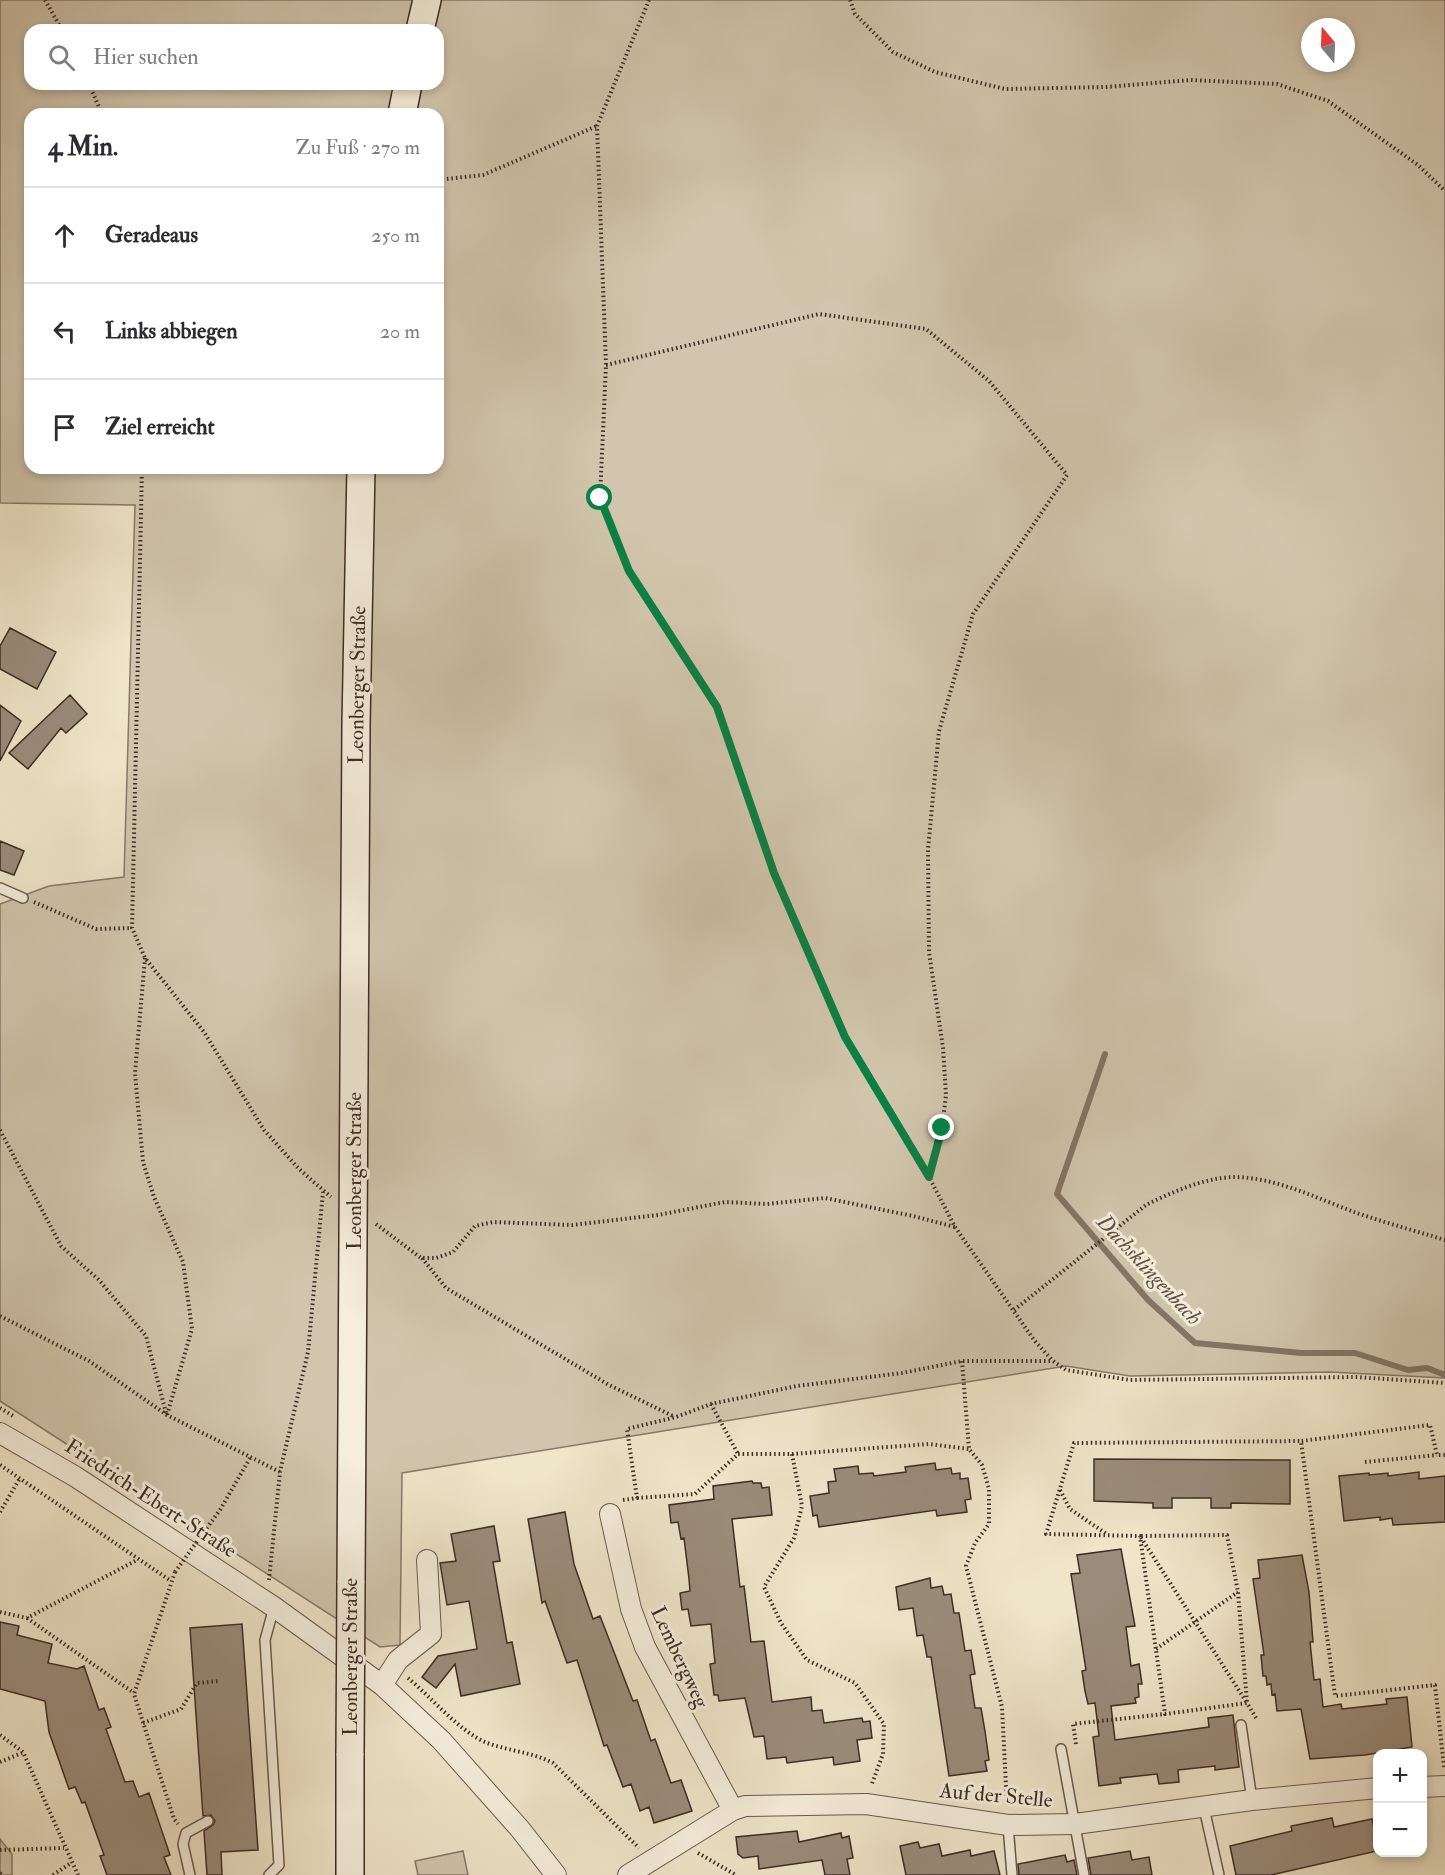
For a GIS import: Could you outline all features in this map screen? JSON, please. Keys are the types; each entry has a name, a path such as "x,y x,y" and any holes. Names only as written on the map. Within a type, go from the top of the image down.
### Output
{"main road":[{"path":"421,24 427,0"},
{"path":"403,108 407,90"},
{"name":"Leonberger Straße","path":"350,1875 356,725 362,474"}],"street":[{"name":"Friedrich-Ebert-Straße","path":"0,1433 76,1477 274,1607 382,1685 441,1740 520,1829 556,1875"},
{"name":"Lembergweg","path":"610,1514 632,1609 645,1647 733,1810"},
{"path":"382,1685 398,1660 431,1634 427,1560"},
{"path":"1427,1785 1444,1777"},
{"name":"Auf der Stelle","path":"628,1875 733,1810 752,1806 866,1804 1008,1824 1075,1824 1252,1800 1373,1788"}],"lane":[{"path":"0,888 23,898"},
{"path":"269,1875 279,1865 265,1640 274,1607"},
{"path":"1241,1725 1252,1800"},
{"path":"1061,1749 1084,1875"},
{"path":"1204,1808 1219,1875"},
{"path":"190,1875 183,1844 186,1833 208,1821"},
{"path":"1008,1824 1012,1875"}],"path":[{"path":"45,0 59,24"},
{"path":"649,0 597,126 606,365 600,498 629,571 717,707 774,873 845,1037 929,1177 955,1227 1034,1340 1053,1361 1066,1370 1130,1380 1356,1377 1445,1383"},
{"path":"850,0 855,14 893,52 935,72 1005,89 1107,87 1191,80 1277,84 1328,101 1410,159 1445,191"},
{"path":"92,90 99,108"},
{"path":"444,179 483,175 597,126"},
{"path":"606,365 819,314 926,329 989,381 1067,475 973,614 939,731 928,850 929,952 943,1048 946,1095 942,1128 929,1177"},
{"path":"142,474 132,928 145,958 204,1032 264,1130 323,1192 308,1352 280,1472 280,1493 269,1581"},
{"path":"23,898 96,929 132,928"},
{"path":"145,958 135,1073 143,1162 154,1197 183,1262 192,1329 167,1415"},
{"path":"0,1130 61,1246 99,1280 146,1336 167,1415"},
{"path":"1014,1310 1146,1205 1168,1194 1231,1177 1255,1179 1288,1188 1360,1214 1445,1240"},
{"path":"422,1258 436,1258 453,1252 475,1226 493,1222 583,1224 658,1215 725,1202 766,1204 825,1198 955,1227"},
{"path":"354,1210 422,1258 446,1288 609,1385 676,1417"},
{"path":"0,1316 89,1361 167,1415 280,1472"},
{"path":"637,1498 627,1429 676,1417 711,1404 797,1386 903,1373 962,1361 1053,1361"},
{"path":"962,1361 969,1449 982,1465 989,1489 989,1524 975,1543 966,1566 1002,1707 1008,1824"},
{"path":"711,1404 738,1454"},
{"path":"1247,1703 1238,1592 1227,1535 1046,1534 1074,1443 1301,1441 1430,1425 1437,1455"},
{"path":"1301,1441 1335,1696 1435,1685 1444,1777"},
{"path":"610,1514 610,1503 637,1498 695,1494 738,1454 792,1454 929,1444 969,1449"},
{"path":"792,1454 802,1506 794,1538 764,1587 781,1623 807,1660 855,1683 884,1724 883,1754 866,1804"},
{"path":"1365,1462 1445,1455"},
{"path":"186,1833 174,1819 134,1694 175,1572 220,1510 250,1458"},
{"path":"0,1465 171,1581"},
{"path":"0,1512 20,1478"},
{"path":"1059,1490 1070,1509 1109,1535"},
{"path":"1140,1536 1247,1703 1256,1718 1257,1730"},
{"path":"1140,1536 1165,1714"},
{"path":"27,1618 137,1560"},
{"path":"1156,1649 1238,1592"},
{"path":"0,1612 27,1618 134,1694"},
{"path":"143,1723 180,1708 197,1683 220,1681"},
{"path":"1076,1746 1073,1724 1247,1703"},
{"path":"0,1735 23,1752 70,1863 78,1875"},
{"path":"0,1762 23,1752"},
{"path":"680,1842 736,1875"},
{"path":"0,1850 64,1848"},
{"path":"53,1875 70,1863"}],"shaded area":[{"path":"0,0 1445,0 1445,1378 1330,1372 1130,1376 1066,1366 402,1473 400,1645 380,1647 0,1401 0,904 49,886 124,877 135,505 0,503"},
{"path":"0,1839 12,1854 12,1875 0,1875"},
{"path":"463,1851 468,1875 418,1875 415,1861"}],"building":[{"path":"10,628 56,652 37,689 0,669 0,646"},
{"path":"70,695 87,714 66,733 61,728 28,769 9,753"},
{"path":"0,705 21,721 0,761"},
{"path":"0,841 24,851 14,875 0,870"},
{"path":"1094,1459 1290,1460 1290,1504 1231,1503 1231,1508 1211,1508 1211,1498 1172,1498 1172,1508 1153,1508 1153,1503 1094,1501"},
{"path":"935,1463 936,1470 951,1468 952,1474 960,1473 960,1479 968,1478 971,1499 965,1500 967,1512 937,1516 936,1510 819,1527 817,1515 813,1516 810,1496 829,1493 828,1482 836,1481 834,1469 858,1466 859,1474 873,1473 874,1476 906,1472 905,1467"},
{"path":"1419,1472 1419,1479 1445,1476 1445,1522 1393,1525 1392,1518 1380,1520 1380,1517 1344,1521 1339,1476 1388,1473 1388,1476"},
{"path":"752,1481 761,1483 762,1488 769,1487 772,1515 732,1519 740,1587 744,1586 751,1642 764,1641 772,1702 811,1697 812,1711 822,1710 824,1723 862,1718 863,1722 870,1721 872,1738 857,1740 860,1761 834,1765 833,1757 787,1763 786,1757 767,1759 764,1736 754,1737 745,1698 719,1701 718,1695 714,1695 710,1664 715,1663 711,1624 691,1626 688,1609 682,1610 680,1593 690,1591 684,1538 681,1539 678,1522 671,1523 669,1505 714,1499 713,1486"},
{"path":"565,1512 574,1564 593,1619 600,1616 633,1701 637,1700 651,1741 655,1739 671,1783 681,1780 692,1811 654,1823 649,1807 640,1811 631,1784 623,1787 607,1745 604,1746 577,1660 567,1663 545,1601 542,1603 528,1519"},
{"path":"494,1526 500,1561 493,1562 507,1643 512,1642 520,1684 461,1696 455,1664 436,1688 422,1677 438,1656 477,1649 469,1601 447,1605 440,1563 456,1561 451,1534"},
{"path":"1121,1549 1135,1626 1126,1627 1131,1666 1139,1664 1142,1684 1138,1684 1139,1697 1135,1698 1136,1703 1111,1706 1115,1740 1209,1727 1208,1718 1233,1715 1239,1767 1215,1770 1215,1766 1178,1770 1179,1782 1159,1784 1157,1774 1120,1778 1121,1783 1099,1786 1093,1737 1099,1736 1095,1703 1088,1704 1085,1691 1082,1671 1086,1670 1071,1574 1080,1573 1077,1555"},
{"path":"1302,1555 1309,1592 1313,1642 1310,1642 1314,1680 1320,1679 1323,1707 1341,1704 1342,1709 1387,1704 1386,1699 1407,1697 1412,1747 1373,1749 1373,1754 1365,1755 1310,1759 1301,1709 1277,1711 1271,1684 1267,1685 1266,1676 1263,1676 1261,1655 1264,1655 1253,1579 1260,1578 1258,1560"},
{"path":"930,1578 931,1588 942,1586 944,1595 951,1594 954,1613 959,1613 965,1651 971,1650 975,1674 970,1675 975,1708 981,1708 989,1760 985,1761 987,1771 949,1776 931,1657 927,1657 923,1635 917,1636 913,1608 899,1610 896,1587"},
{"path":"0,1622 19,1626 17,1635 52,1644 48,1663 77,1669 84,1666 99,1710 104,1708 111,1727 106,1729 125,1782 133,1781 139,1797 149,1793 170,1855 164,1857 171,1875 107,1875 100,1856 104,1855 85,1802 82,1803 75,1787 69,1789 49,1732 45,1701 0,1689"},
{"path":"242,1624 258,1850 221,1852 222,1875 207,1875 204,1831 215,1821 211,1815 203,1816 190,1628"},
{"path":"1332,1818 1334,1827 1372,1819 1373,1852 1271,1875 1236,1875 1230,1846 1292,1831 1291,1826"},
{"path":"797,1831 799,1842 841,1833 842,1838 849,1836 853,1858 847,1859 850,1875 825,1875 822,1860 759,1869 758,1856 743,1858 738,1854 736,1837"},
{"path":"918,1842 920,1848 939,1844 942,1856 970,1850 971,1856 994,1851 1000,1875 906,1875 900,1846"},
{"path":"1130,1851 1132,1860 1149,1857 1152,1875 1091,1875 1088,1858"},
{"path":"1065,1855 1067,1862 1074,1860 1077,1875 1019,1875 1018,1864"}],"waterway":[{"name":"Dachsklingenbach","path":"1105,1054 1057,1194 1148,1300 1195,1343 1301,1353 1355,1353 1408,1370 1427,1368 1445,1375"}],"route":[{"path":"600,498 629,571 717,707 774,873 845,1037 929,1177 942,1128"}]}
